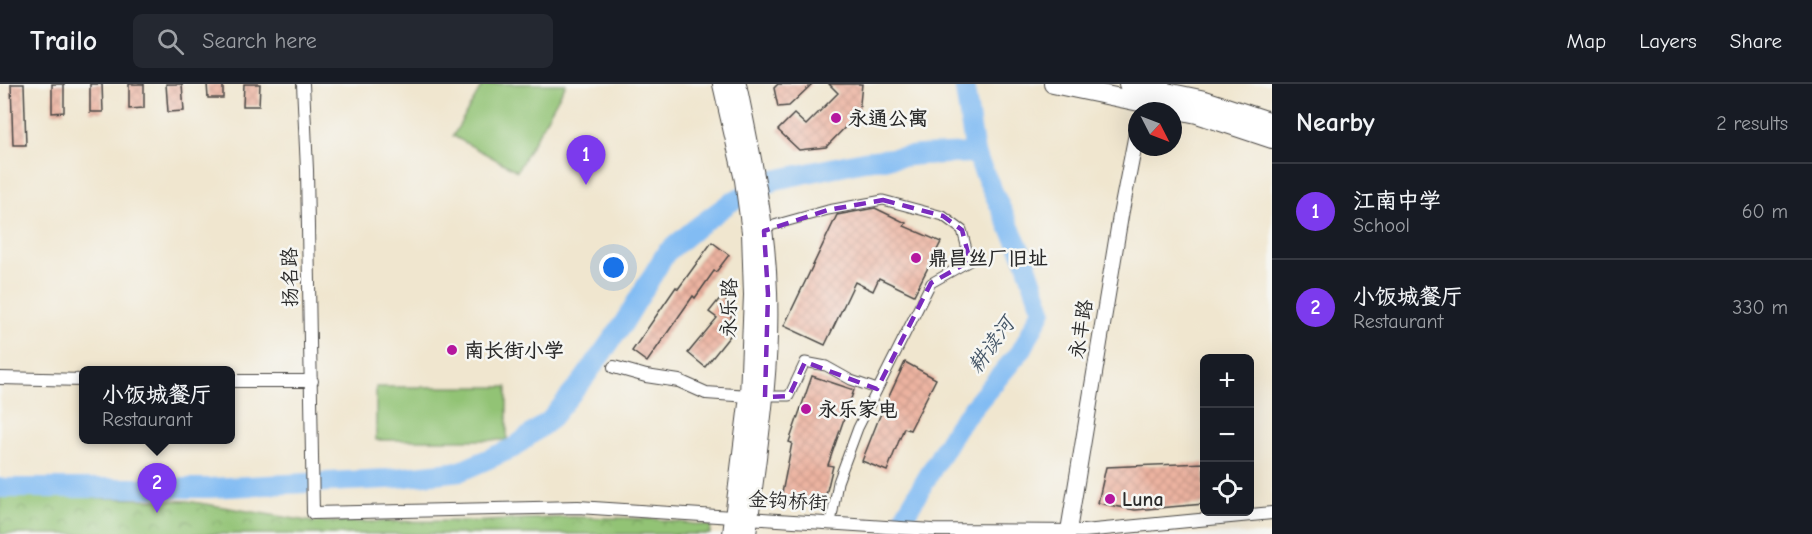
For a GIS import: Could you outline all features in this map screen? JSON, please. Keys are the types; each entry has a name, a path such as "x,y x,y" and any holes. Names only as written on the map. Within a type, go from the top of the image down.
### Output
{"main road":[{"name":"永乐路","path":"722,84 751,185"},
{"name":"永乐路","path":"737,84 768,294 741,526"},
{"path":"1053,84 1205,100 1272,122"},
{"path":"1141,94 1272,139"}],"street":[{"name":"扬名路","path":"303,84 312,381 313,501"},
{"name":"永丰路","path":"1068,533 1132,156"},
{"path":"758,220 883,200 943,216 962,230 970,261 931,283 858,428 838,482 831,523"},
{"path":"614,367 646,376 679,381 706,393 789,396 805,362 826,366 851,380 877,389"},
{"path":"0,378 79,380"},
{"path":"235,381 312,381"},
{"name":"金钩桥街","path":"313,501 313,513 578,507 741,526 831,523 932,530 1068,533 1272,513"}],"highlighted area":[{"path":"883,200 943,216 962,230 970,261 931,283 877,389 805,362 789,396 765,397 768,294 764,231 828,210"}],"green space":[{"path":"483,84 566,84 517,171 453,136"},
{"path":"376,387 507,387 507,440 376,440"},
{"path":"0,494 187,501 313,522 486,521 573,517 654,519 711,526 710,534 0,534"}],"building":[{"path":"11,84 24,84 26,145 13,145"},
{"path":"52,84 64,84 64,112 52,113"},
{"path":"90,84 102,84 103,112 90,112"},
{"path":"129,84 144,84 144,108 129,109"},
{"path":"166,84 182,84 184,111 168,112"},
{"path":"207,84 223,84 223,98 208,98"},
{"path":"244,84 260,84 259,106 243,106"},
{"path":"778,84 812,84 789,106 778,107 774,88"},
{"name":"永通公寓","path":"829,84 862,84 859,113 826,147 799,150 778,130 794,114 806,125 838,93"},
{"path":"875,208 906,223 904,226 941,242 914,295 879,278 873,291 855,282 825,345 784,326 837,215"},
{"path":"712,242 729,255 716,272 714,271 695,298 693,296 647,362 632,351 676,287 678,289"},
{"path":"721,297 735,308 730,313 732,321 727,327 733,332 705,367 688,353 717,318 709,312"},
{"path":"905,362 936,379 910,430 904,428 887,471 862,461"},
{"path":"812,376 854,390 828,465 833,466 823,507 781,498 792,443 789,442"},
{"path":"1200,463 1200,504 1135,510 1098,503 1106,467"}],"waterway":[{"name":"耕读河","path":"904,517 957,427 1023,348 1042,310 1025,260 975,153 964,84"},
{"path":"0,488 209,488 387,479 461,471 513,448 550,420 583,380 623,324 666,253 731,202 775,180 864,161 920,155 975,153"}],"place":[{"name":"永通公寓","path":"836,118"},
{"name":"江南中学","path":"586,185"},
{"name":"鼎昌丝厂旧址","path":"916,258"},
{"name":"南长街小学","path":"452,350"},
{"name":"永乐家电","path":"806,409"},
{"name":"Luna","path":"1110,499"},
{"name":"小饭城餐厅","path":"157,513"}]}
